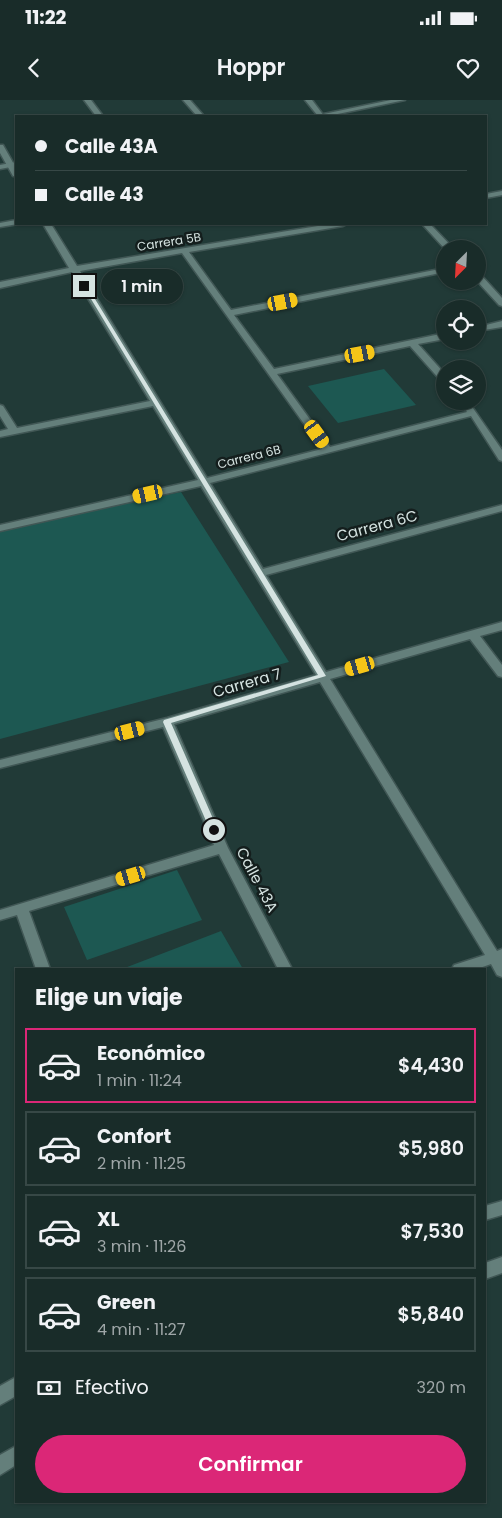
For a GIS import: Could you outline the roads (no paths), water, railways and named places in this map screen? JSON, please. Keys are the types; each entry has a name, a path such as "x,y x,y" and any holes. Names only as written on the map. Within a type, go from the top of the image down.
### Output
{"street":[{"path":"87,100 99,115"},
{"path":"186,100 200,115"},
{"path":"308,100 319,115"},
{"path":"325,115 402,100"},
{"path":"0,147 13,164 0,167"},
{"path":"487,196 502,193"},
{"path":"0,225 15,222"},
{"path":"47,225 323,676 498,956 502,971"},
{"path":"297,225 303,231"},
{"name":"Carrera 5B","path":"0,285 74,269 337,225"},
{"path":"427,225 441,240"},
{"path":"184,251 328,450"},
{"path":"229,313 436,272"},
{"path":"486,286 502,303"},
{"path":"486,327 502,324"},
{"path":"272,372 436,338"},
{"path":"413,344 436,370"},
{"path":"0,434 156,403"},
{"path":"0,408 14,430"},
{"path":"473,412 502,458"},
{"name":"Carrera 6B","path":"0,528 204,482 473,412"},
{"name":"Carrera 6C","path":"260,573 502,508"},
{"name":"Carrera 7","path":"0,764 167,722 502,626"},
{"path":"472,634 502,674"},
{"name":"Calle 43A","path":"167,722 222,848 284,968"},
{"path":"0,915 222,848"},
{"path":"22,908 44,968"},
{"path":"463,968 498,956"},
{"path":"486,1213 502,1208"},
{"path":"486,1271 502,1265"},
{"path":"0,1396 15,1387"},
{"path":"0,1466 15,1456"}]}
